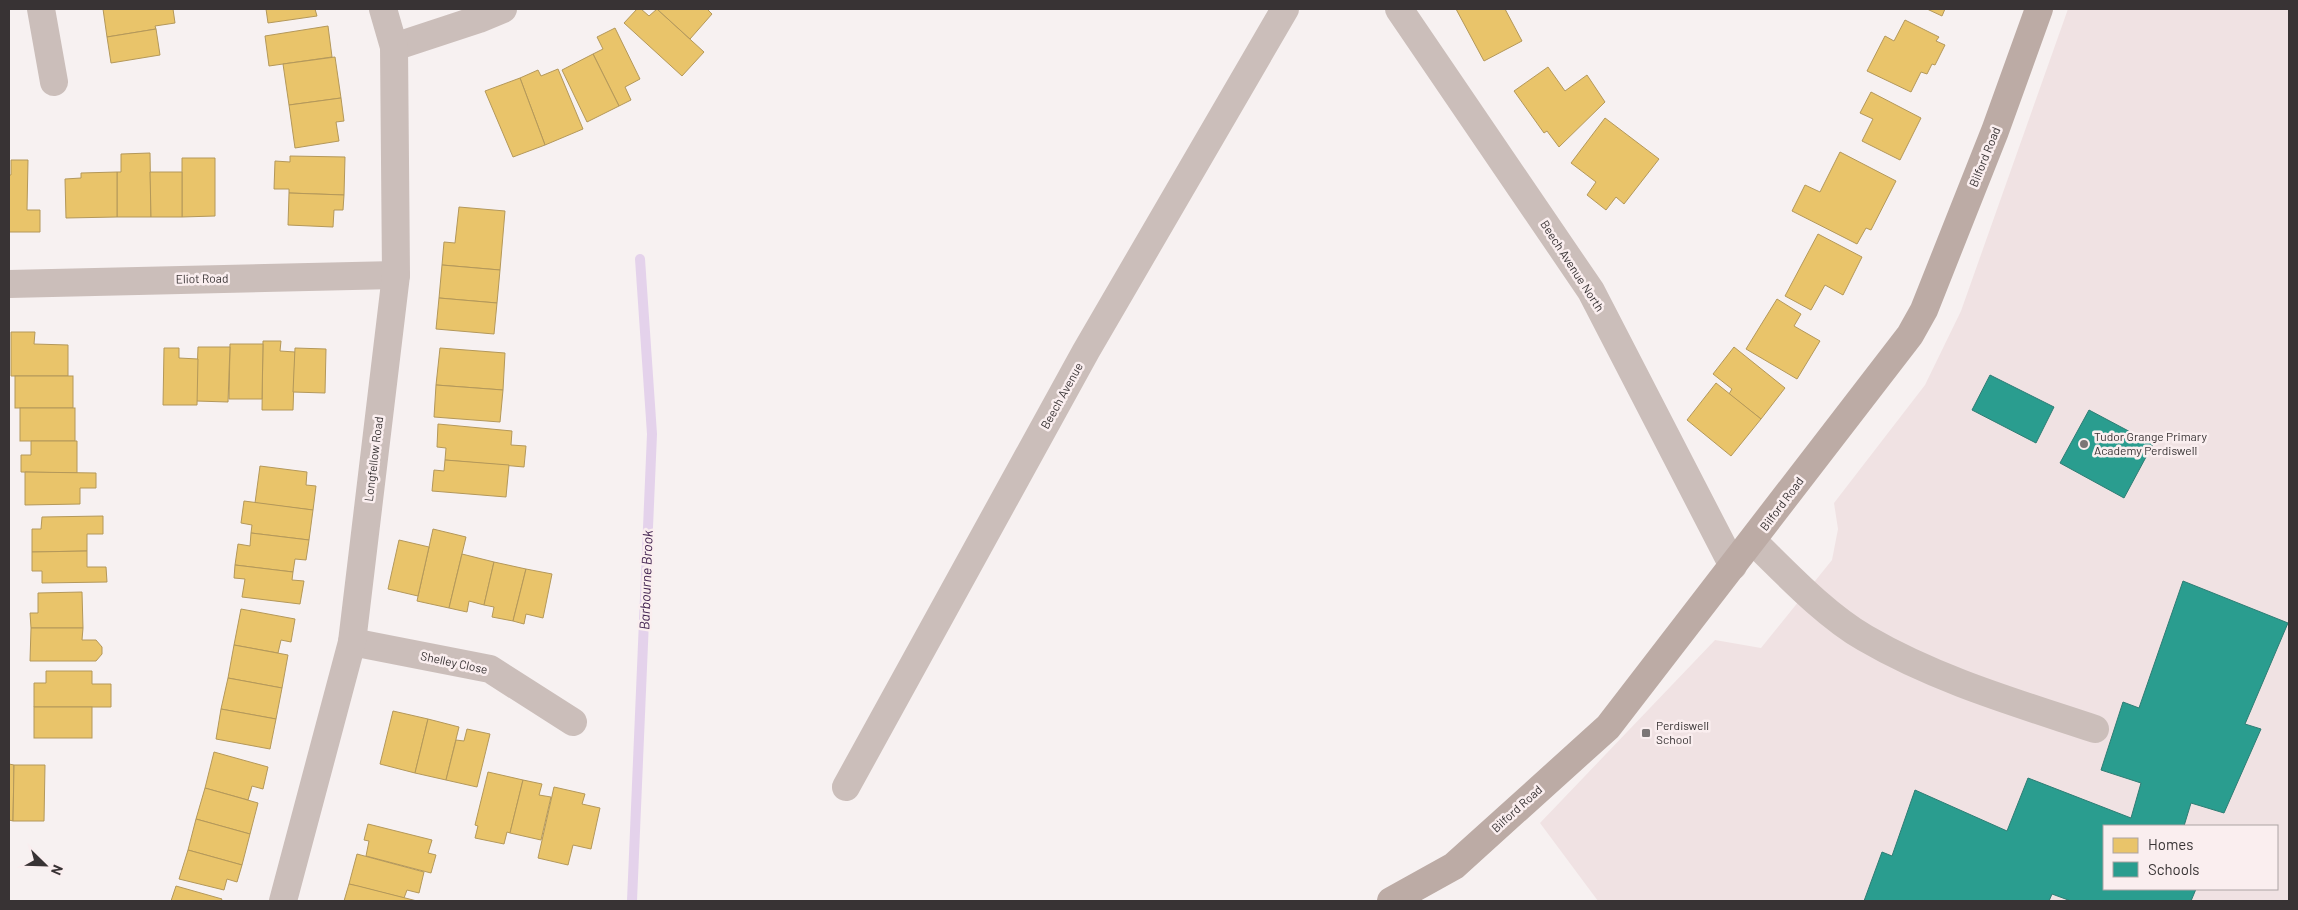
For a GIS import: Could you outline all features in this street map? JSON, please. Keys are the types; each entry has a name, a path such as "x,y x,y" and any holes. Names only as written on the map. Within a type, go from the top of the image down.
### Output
{"main road":[{"name":"Bilford Road","path":"1390,901 1454,866 1608,727 1910,335 1924,310 1996,131 2039,9"}],"street":[{"path":"41,9 54,82"},
{"name":"Longfellow Road","path":"283,901 352,642 396,275 394,47 383,9"},
{"path":"394,47 480,19 503,9"},
{"name":"Beech Avenue","path":"846,787 1086,351 1285,9"},
{"name":"Beech Avenue North","path":"1399,9 1591,291 1733,566"},
{"name":"Eliot Road","path":"9,284 48,281 396,275"},
{"path":"1753,541 1805,593 1864,638 1953,682 2095,729"},
{"name":"Shelley Close","path":"352,642 490,669 573,722"}],"shaded area":[{"name":"Tudor Grange Primary Academy Perdiswell","path":"2068,9 2289,9 2289,901 1598,901 1540,823 1715,640 1761,648 1832,560 1838,529 1834,503 1925,385 1961,311"}],"building: Homes":[{"path":"103,9 173,9 175,23 155,26 156,29 107,37"},
{"path":"266,9 315,9 317,16 268,23"},
{"path":"637,9 641,9 649,16 657,9 704,52 682,76 624,23"},
{"path":"657,9 707,9 712,14 690,39"},
{"path":"1456,9 1505,9 1522,41 1484,61"},
{"path":"1927,9 1945,9 1942,16"},
{"path":"1905,20 1939,37 1936,41 1945,45 1935,65 1932,64 1927,74 1921,72 1911,92 1867,71 1885,36 1894,41"},
{"path":"328,26 332,57 269,66 265,36"},
{"path":"615,28 640,79 625,87 631,100 619,106 593,54 603,49 597,37"},
{"path":"156,29 160,55 111,63 107,37"},
{"path":"593,54 619,106 587,122 562,70"},
{"path":"335,57 341,98 289,105 283,64"},
{"path":"1548,67 1565,91 1587,75 1605,102 1559,147 1547,131 1544,133 1514,91"},
{"path":"558,69 583,129 545,145 520,78 538,70 541,76"},
{"path":"520,78 545,145 513,157 485,91"},
{"path":"1871,92 1921,118 1900,160 1862,141 1873,119 1860,113"},
{"path":"341,98 344,121 336,122 339,141 295,148 289,105"},
{"path":"1605,118 1659,159 1624,204 1616,197 1606,210 1587,195 1596,182 1571,163"},
{"path":"1840,152 1896,181 1871,230 1866,228 1857,244 1792,211 1805,185 1820,192"},
{"path":"150,153 151,217 117,217 117,172 121,172 121,154"},
{"path":"290,156 345,157 344,195 289,193 289,189 274,189 275,161 290,162"},
{"path":"182,158 215,158 215,216 182,217"},
{"path":"11,160 28,160 27,210 40,210 40,232 9,232 9,175 11,175"},
{"path":"117,172 117,217 66,218 65,179 81,178 81,173"},
{"path":"150,172 182,172 182,217 151,217"},
{"path":"289,193 344,195 343,210 334,210 333,227 288,225"},
{"path":"459,207 505,211 500,270 442,265 444,242 455,243"},
{"path":"1818,234 1862,257 1843,295 1825,285 1811,310 1785,296"},
{"path":"442,265 500,270 497,303 439,298"},
{"path":"439,298 497,303 494,334 436,329"},
{"path":"1777,299 1801,314 1794,326 1820,341 1797,379 1746,349"},
{"path":"11,332 35,332 34,344 68,345 68,376 11,376"},
{"path":"263,341 281,341 280,351 295,352 293,410 262,410"},
{"path":"230,344 263,344 262,399 229,399"},
{"path":"198,347 230,347 228,402 196,401"},
{"path":"1734,347 1785,388 1761,419 1729,394 1732,389 1713,374"},
{"path":"164,348 179,348 179,358 198,359 197,405 163,405"},
{"path":"295,348 326,349 325,393 293,392"},
{"path":"440,348 505,353 503,390 436,385"},
{"path":"15,376 73,376 73,408 15,408"},
{"path":"1716,383 1761,419 1731,456 1687,420"},
{"path":"436,385 503,390 500,422 434,417"},
{"path":"20,408 75,408 75,441 20,441"},
{"path":"438,424 512,431 511,445 526,446 524,467 445,460 446,448 437,447"},
{"path":"31,441 77,441 77,473 21,472 21,455 31,455"},
{"path":"445,460 509,465 506,497 432,491 434,470 444,471"},
{"path":"260,466 307,472 306,485 316,486 313,510 255,503"},
{"path":"25,472 96,473 96,488 80,488 80,504 25,505"},
{"path":"244,501 313,510 309,540 251,533 252,525 241,523"},
{"path":"103,516 103,534 87,534 87,551 32,552 32,529 41,529 42,517"},
{"path":"433,529 466,537 449,608 417,601"},
{"path":"251,533 309,540 306,560 295,559 293,572 235,565 238,544 250,546"},
{"path":"399,540 429,547 418,596 388,589"},
{"path":"87,551 87,567 106,567 107,582 42,583 42,571 32,571 32,552"},
{"path":"462,554 494,562 484,605 469,601 467,612 449,608"},
{"path":"494,562 526,569 513,621 492,617 494,607 484,605"},
{"path":"235,565 293,572 292,580 304,581 300,604 242,597 245,579 234,578"},
{"path":"526,569 552,574 543,618 526,614 524,624 513,621"},
{"path":"82,592 83,628 31,628 30,613 38,613 38,593"},
{"path":"241,609 295,619 291,642 281,640 278,653 234,645"},
{"path":"31,628 83,628 82,640 96,640 102,647 102,654 96,661 30,661"},
{"path":"234,645 288,655 282,688 228,678"},
{"path":"46,671 92,671 92,684 111,684 111,707 34,707 34,683 46,683"},
{"path":"228,678 282,688 276,719 221,709"},
{"path":"34,707 92,707 92,738 34,738"},
{"path":"221,709 276,719 270,749 216,739"},
{"path":"393,711 428,719 415,773 380,764"},
{"path":"428,719 459,727 446,780 415,773"},
{"path":"467,729 490,734 477,787 446,780 456,740 464,741"},
{"path":"214,752 268,767 263,789 252,786 248,800 205,788"},
{"path":"9,764 14,765 13,821 9,820"},
{"path":"14,765 45,765 44,821 13,821"},
{"path":"488,772 523,780 510,833 507,832 504,844 475,838 478,826 475,825"},
{"path":"523,780 542,784 539,795 551,797 541,840 510,833"},
{"path":"554,787 585,794 582,804 600,808 591,849 573,845 568,865 538,858"},
{"path":"205,788 258,803 250,834 196,819"},
{"path":"196,819 250,834 242,865 188,850"},
{"path":"368,824 432,840 428,853 436,855 431,873 366,856 369,841 364,840"},
{"path":"188,850 242,865 237,882 227,879 224,890 179,879"},
{"path":"357,854 424,872 419,893 407,890 404,898 349,884"},
{"path":"349,884 358,886 417,901 344,901"},
{"path":"176,886 222,899 221,901 171,901"}],"building: Schools":[{"path":"1990,375 2054,407 2036,443 1972,410"},
{"path":"2089,410 2153,444 2124,498 2060,463"},
{"path":"2183,581 2288,623 2245,724 2261,729 2224,813 2191,803 2184,825 2103,825 2103,890 2196,890 2191,901 2071,901 2052,894 2049,901 1864,901 1882,852 1892,856 1915,790 2007,831 2028,778 2131,818 2141,783 2101,770 2123,702 2139,708"}],"waterway":[{"name":"Barbourne Brook","path":"632,901 652,434 640,259"}],"place":[{"name":"Tudor Grange Primary Academy Perdiswell","path":"2084,444"},
{"name":"Perdiswell School","path":"1646,733"}]}
